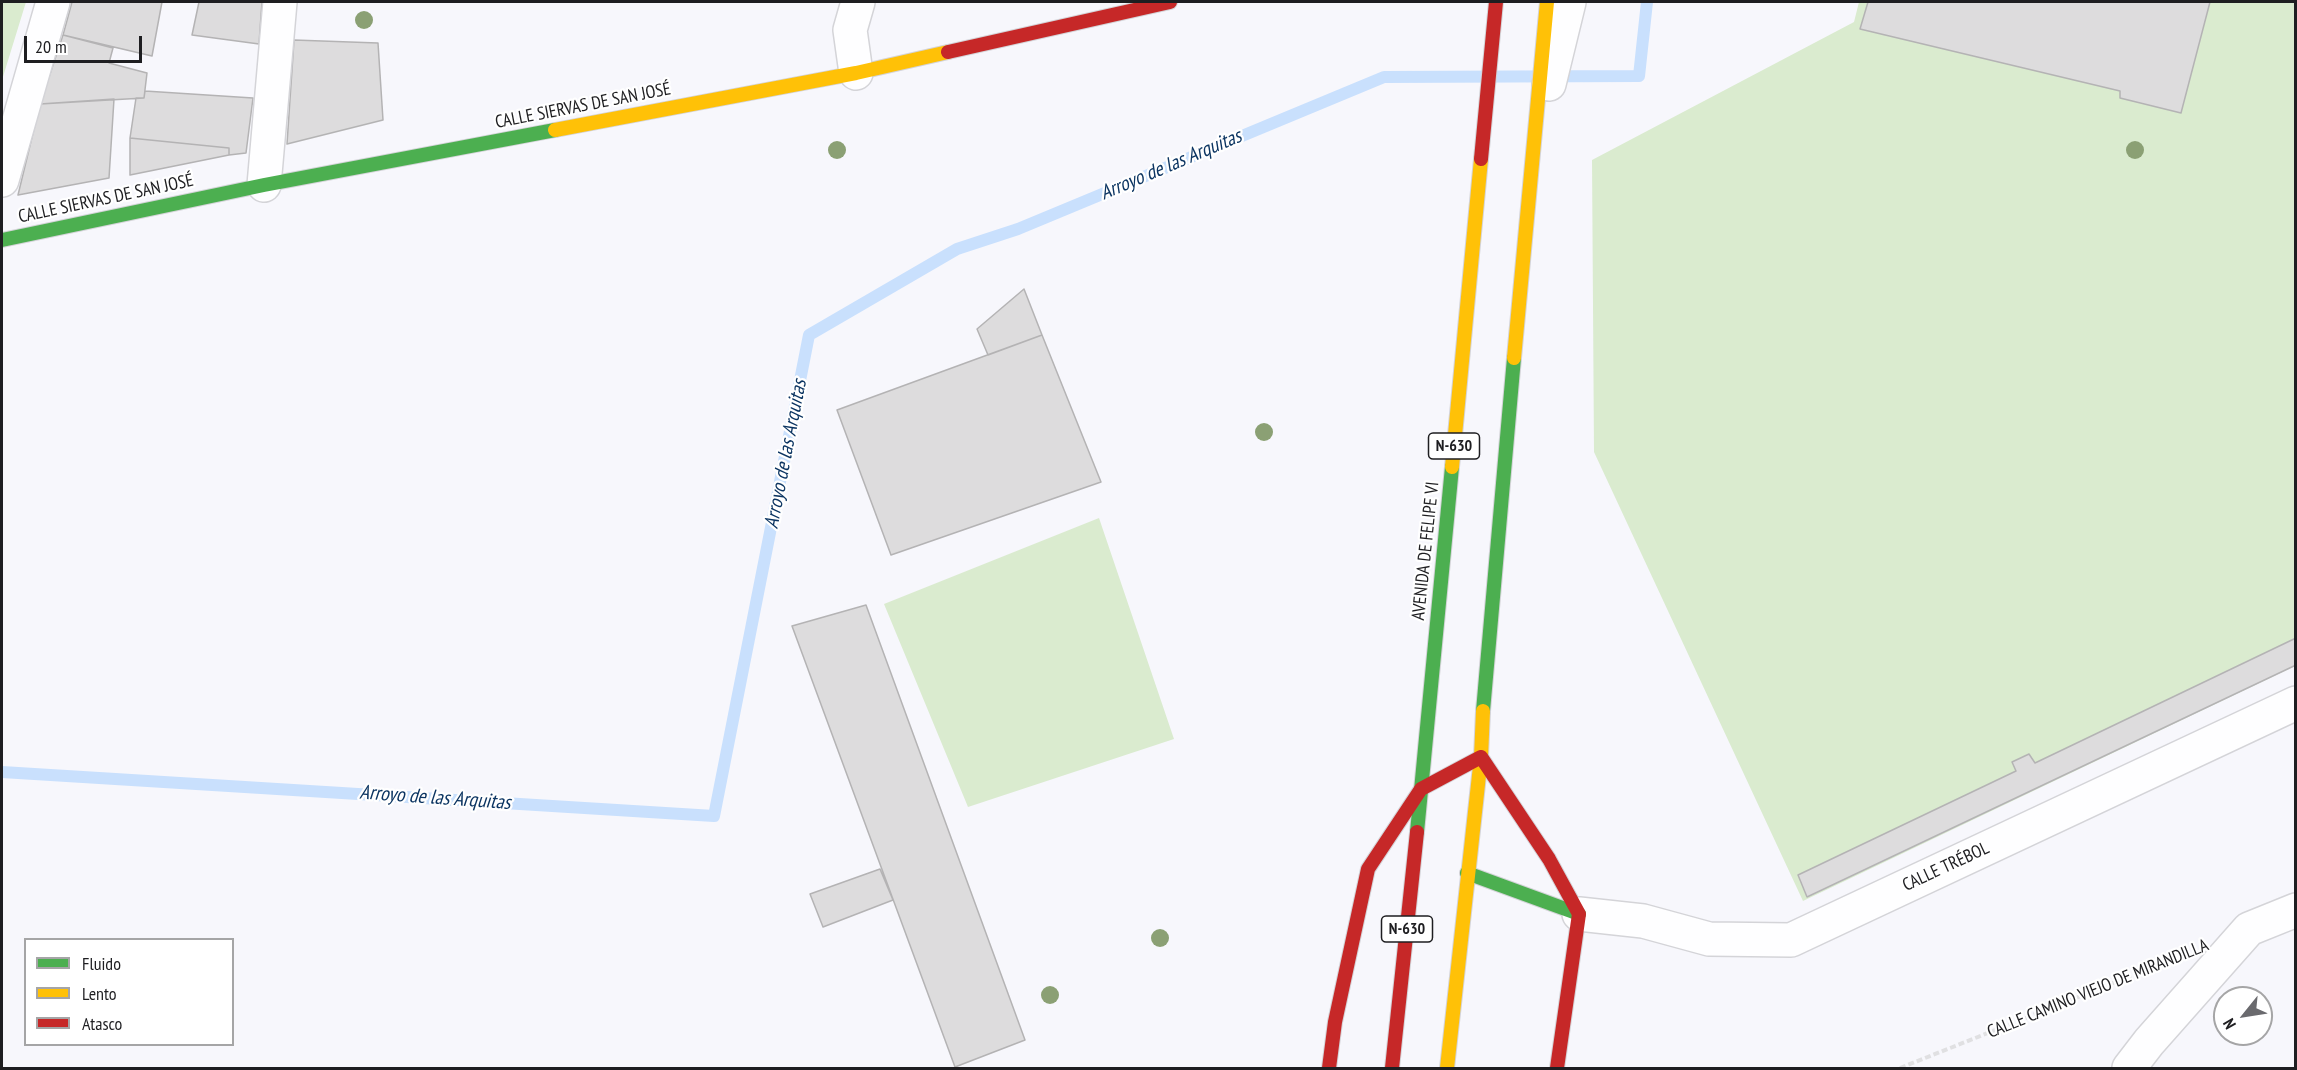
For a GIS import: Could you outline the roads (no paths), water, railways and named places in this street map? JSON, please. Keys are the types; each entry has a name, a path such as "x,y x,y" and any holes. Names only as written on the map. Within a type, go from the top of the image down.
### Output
{"main road":[{"name":"CALLE SIERVAS DE SAN JOSÉ","path":"2,240 264,185 856,73 1170,2"},
{"name":"AVENIDA DE FELIPE VI","path":"1392,1068 1496,2"},
{"name":"N-630","path":"1447,1068 1481,757 1485,675 1547,2"},
{"path":"1329,1068 1335,1022 1368,869 1421,789 1481,757 1549,859 1579,915 1557,1068"},
{"path":"1467,873 1579,915"}],"street":[{"path":"2,180 53,2"},
{"path":"264,185 280,2"},
{"path":"856,73 850,30 858,2"},
{"path":"1534,141 1569,2"},
{"name":"CALLE TRÉBOL","path":"1579,915 1643,921 1709,939 1791,940 2295,703"},
{"path":"2129,1068 2149,1042 2250,929 2295,910"}],"waterway":[{"name":"Arroyo de las Arquitas","path":"2,772 714,816 809,335 957,249 1018,229 1384,77 1639,76 1647,2"}]}
